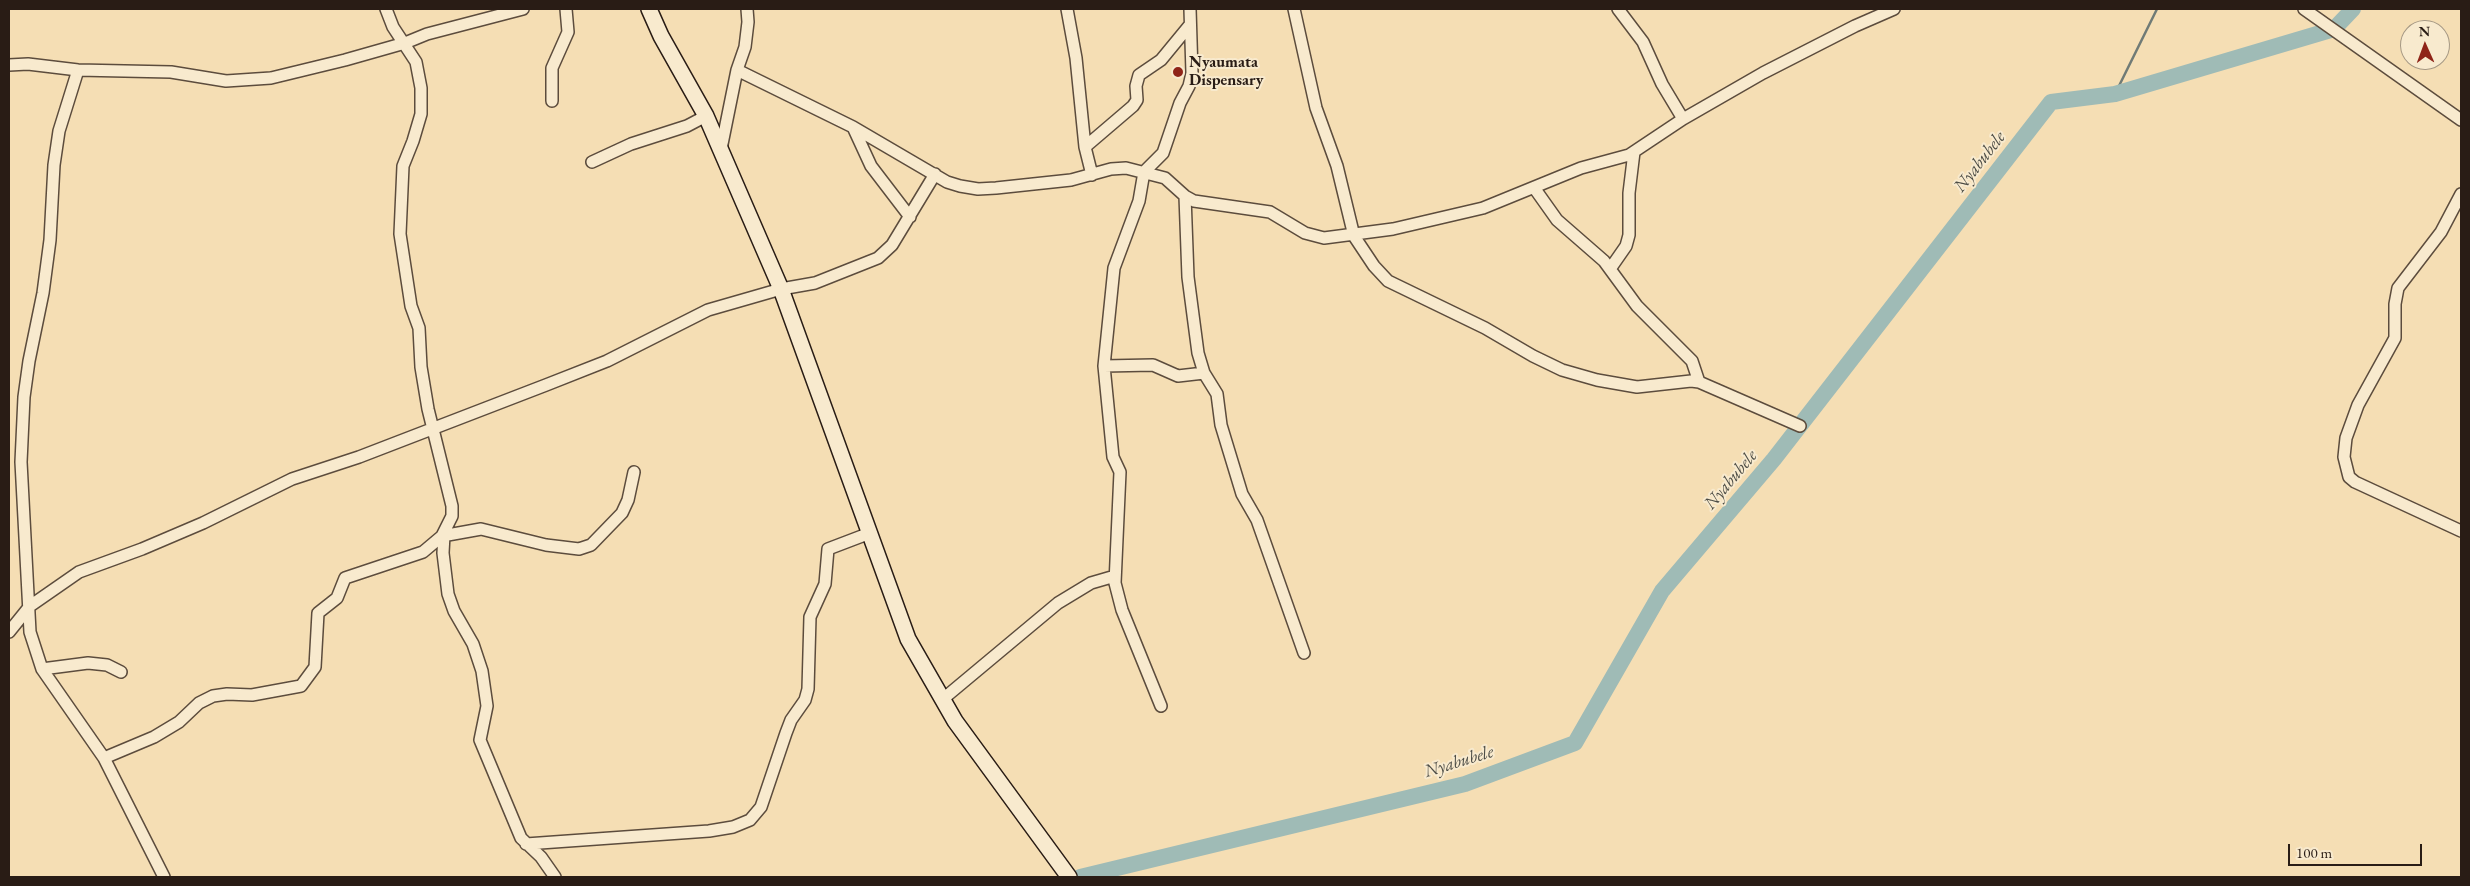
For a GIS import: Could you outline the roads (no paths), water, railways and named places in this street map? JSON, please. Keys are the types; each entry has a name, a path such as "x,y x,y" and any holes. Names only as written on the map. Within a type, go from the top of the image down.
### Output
{"street":[{"path":"386,9 393,27 416,62 421,101 413,140 403,166 400,234 411,306 419,328 421,367 452,506 452,516 443,536 448,594 454,611 473,644 484,678 487,706 480,740 521,838 541,857 555,877"},
{"path":"9,65 28,64 78,70 171,72 226,81 249,80 292,73 405,43 427,34 523,9"},
{"path":"552,101 552,68 568,32 566,9"},
{"path":"649,9 661,36 706,116 781,288 908,639 955,721 1069,877"},
{"path":"721,149 736,70 745,47 748,22 747,9"},
{"path":"1067,9 1076,58 1085,147 1092,174"},
{"path":"1162,706 1122,610 1115,576 1120,472 1113,457 1104,366 1114,268 1139,201 1144,172 1163,153 1180,103 1189,86 1192,73 1189,26 1190,9"},
{"path":"1294,9 1316,108 1337,166 1354,236 1374,266 1388,281 1485,328 1533,356 1562,370 1597,380 1637,387 1691,381 1699,382 1800,426"},
{"path":"1618,9 1643,42 1662,84 1683,119"},
{"path":"736,70 853,127 947,182 978,189 1071,180 1126,168 1165,178 1185,196 1194,201 1270,212 1305,233 1324,238 1354,236 1444,219 1483,208 1534,189 1581,168 1634,152 1683,119 1763,73 1855,26 1894,9"},
{"path":"2304,9 2461,120"},
{"path":"1085,147 1133,106 1137,100 1136,86 1139,75 1161,60 1189,26"},
{"path":"78,70 59,131 54,165 50,240 43,293 29,361 24,397 21,470 31,639 42,669 104,758 164,877"},
{"path":"592,162 631,144 687,126 706,116"},
{"path":"853,127 871,166 910,217"},
{"path":"1610,269 1626,246 1629,236 1629,193 1634,152"},
{"path":"9,632 30,606 79,572 185,531 306,473 359,457 607,361 708,310 781,288 832,278 878,258 892,245 935,174"},
{"path":"1534,189 1557,220 1593,250 1610,269 1637,306 1692,361 1699,382"},
{"path":"2461,194 2441,232 2398,288 2395,304 2394,338 2358,405 2346,438 2344,457 2345,468 2349,477 2355,482 2461,530"},
{"path":"1185,196 1190,305 1204,373 1216,394 1221,425 1242,494 1257,520 1304,653"},
{"path":"1104,366 1154,365 1178,376 1204,373"},
{"path":"104,758 154,737 179,722 199,703 213,696 226,694 252,695 301,686 315,668 318,613 337,598 345,578 422,552 443,536 481,529 572,550 585,547 595,541 622,513 628,500 634,472"},
{"path":"526,844 709,831 733,827 750,820 761,807 791,720 805,700 808,689 810,617 825,584 828,549 870,533"},
{"path":"943,699 1058,603 1091,583 1115,576"},
{"path":"42,669 88,663 107,665 121,672"}],"waterway":[{"path":"2115,94 2157,9"},
{"name":"Nyabubele","path":"1080,877 1465,784 1575,743 1662,591 1774,459 2051,102 2115,94 2334,29 2353,9"}],"place":[{"name":"Nyaumata Dispensary","path":"1178,72"}]}
